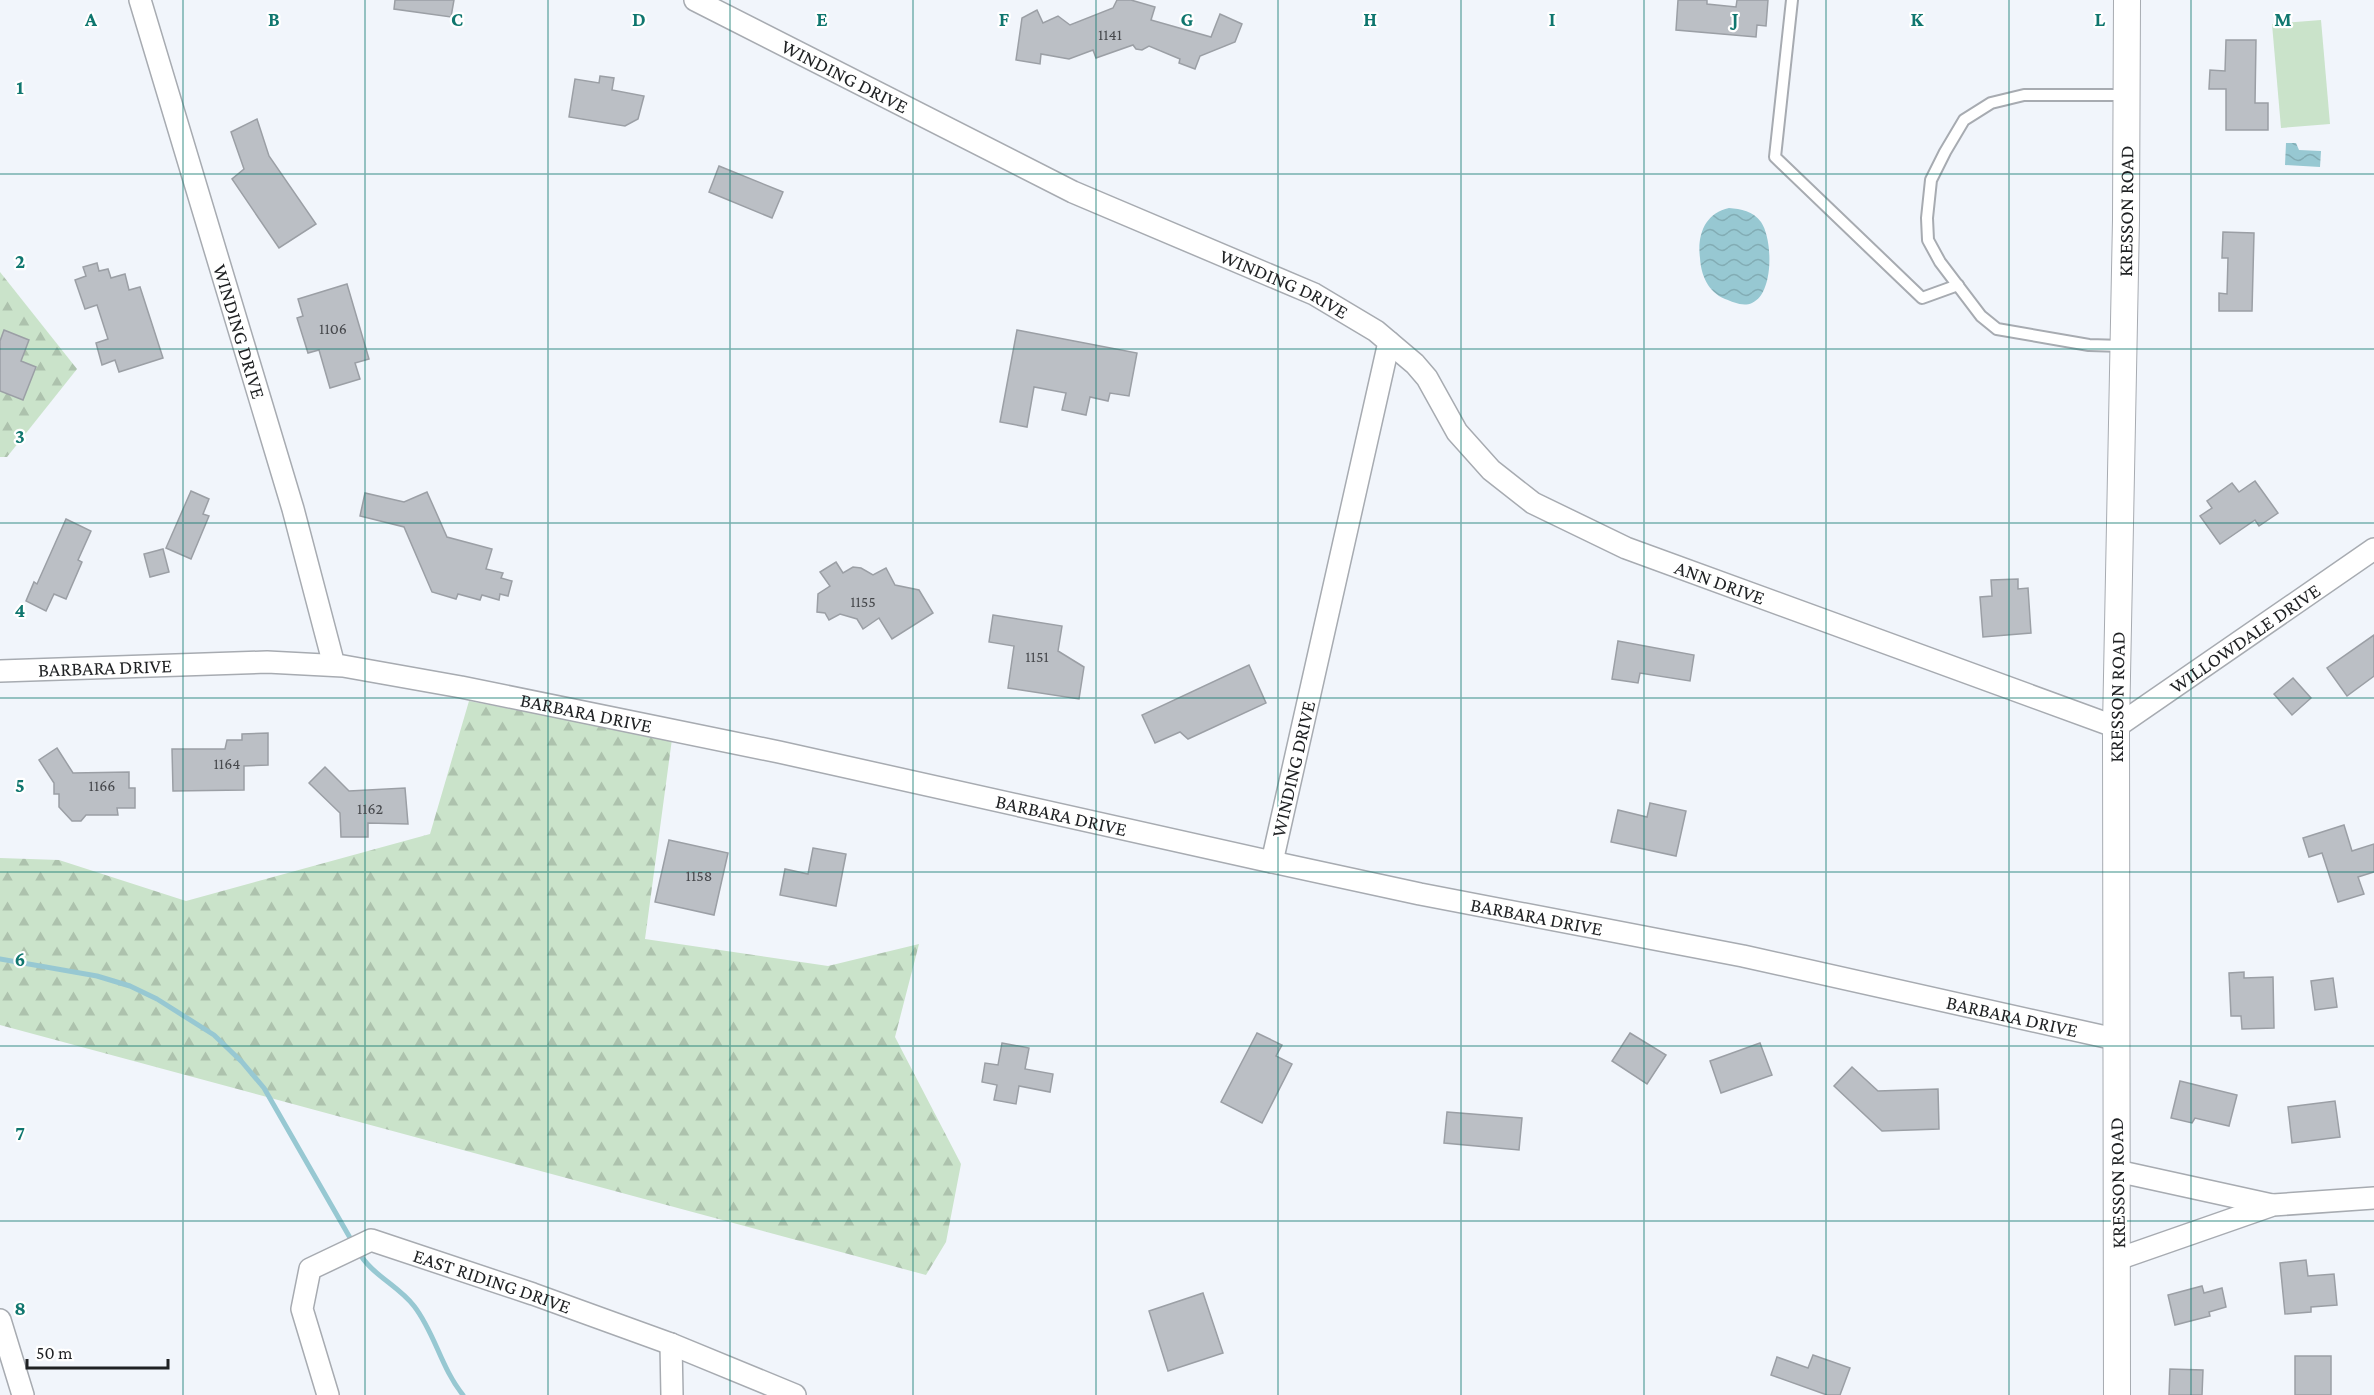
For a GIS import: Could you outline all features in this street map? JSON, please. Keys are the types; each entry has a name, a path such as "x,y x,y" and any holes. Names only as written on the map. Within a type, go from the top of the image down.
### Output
{"street":[{"name":"WINDING DRIVE","path":"140,0 293,509 334,664"},
{"name":"WINDING DRIVE","path":"695,0 1072,192 1314,294 1376,331 1389,342 1272,862"},
{"name":"KRESSON ROAD","path":"2117,1395 2116,727 2127,0"},
{"name":"ANN DRIVE","path":"1389,342 1415,364 1427,378 1457,432 1477,455 1491,470 1533,503 1626,548 2116,727"},
{"name":"WILLOWDALE DRIVE","path":"2116,727 2374,549"},
{"name":"BARBARA DRIVE","path":"0,671 267,662 334,664 460,687 770,750 1420,894 1743,956 2115,1039"},
{"path":"2117,1171 2273,1205"},
{"path":"2118,1259 2273,1205 2374,1198"},
{"name":"EAST RIDING DRIVE","path":"328,1395 302,1308 310,1269 370,1240 533,1294 671,1344 795,1395"},
{"path":"0,1320 23,1395"},
{"path":"671,1344 672,1395"}],"lane":[{"path":"1792,0 1774,157 1922,298 1958,285"},
{"path":"2123,346 2089,345 1997,329 1981,316 1940,262 1928,240 1927,218 1931,180 1964,120 1991,103 2024,95 2127,95"}],"green space":[{"path":"2321,20 2330,124 2281,128 2272,24"},
{"path":"0,272 77,369 7,457 0,457"},
{"path":"469,701 672,739 645,939 828,966 919,944 895,1037 961,1164 946,1242 926,1275 0,1025 0,858 59,860 186,901 430,834"}],"water":[{"path":"2286,143 2296,143 2299,150 2321,151 2320,167 2285,165"},
{"path":"1729,208 1754,215 1761,222 1768,241 1768,278 1759,298 1749,304 1735,303 1714,292 1706,282 1701,264 1699,249 1704,226 1714,215"}],"building":[{"path":"395,0 454,0 451,17 394,9"},
{"path":"1117,0 1131,0 1155,7 1151,20 1211,37 1220,14 1242,24 1235,42 1200,56 1195,69 1179,63 1180,59 1149,46 1142,50 1136,49 1133,45 1096,58 1093,50 1069,59 1041,54 1040,64 1016,60 1022,18 1037,10 1043,23 1058,16 1070,25 1113,8"},
{"path":"1678,0 1707,0 1707,4 1736,7 1737,0 1768,0 1766,26 1757,25 1756,37 1676,30"},
{"path":"2226,40 2256,40 2255,103 2268,103 2268,130 2226,130 2226,89 2209,89 2210,70 2225,71"},
{"path":"600,76 614,78 612,90 644,96 638,119 625,126 569,117 575,79 599,83"},
{"path":"257,119 269,156 316,224 279,248 232,179 244,169 231,132"},
{"path":"719,166 783,192 772,218 709,192"},
{"path":"2223,232 2254,233 2252,311 2219,311 2219,293 2227,294 2228,258 2222,258"},
{"path":"97,263 99,271 108,269 111,278 125,274 129,290 140,287 163,358 119,372 115,360 102,365 96,343 108,339 97,305 85,309 75,280 86,276 83,267"},
{"path":"347,284 369,359 355,363 360,379 330,388 319,350 308,353 297,318 303,316 298,299"},
{"path":"4,330 29,340 21,361 36,367 23,400 0,391 0,341"},
{"path":"1017,330 1137,353 1129,396 1110,393 1108,401 1090,397 1086,415 1062,410 1066,393 1034,387 1027,427 1000,422"},
{"path":"2255,481 2278,513 2259,526 2255,520 2220,544 2200,516 2212,508 2207,501 2232,483 2239,492"},
{"path":"191,491 209,499 203,514 209,516 191,559 166,548"},
{"path":"427,492 447,537 492,549 486,569 503,573 501,578 512,581 508,596 500,594 499,600 482,595 480,600 458,594 456,599 432,592 404,527 360,516 365,493 404,502"},
{"path":"66,519 91,531 78,560 82,562 66,599 54,594 46,611 26,601 34,582 37,584"},
{"path":"163,549 169,572 150,577 144,554"},
{"path":"836,562 843,573 853,567 861,568 873,575 886,568 895,585 919,590 933,613 892,639 879,618 863,629 857,619 840,614 829,620 825,613 817,612 818,594 830,586 820,572"},
{"path":"2018,579 2018,589 2028,588 2031,633 1983,637 1980,597 1992,596 1991,580"},
{"path":"993,615 1062,626 1058,651 1084,667 1079,699 1008,688 1014,646 989,642"},
{"path":"2374,635 2374,676 2347,696 2327,668"},
{"path":"1618,641 1694,655 1690,681 1640,673 1638,683 1612,679"},
{"path":"1249,665 1266,703 1188,739 1180,732 1155,743 1142,715"},
{"path":"2293,678 2311,698 2292,715 2274,694"},
{"path":"268,733 268,765 244,766 244,790 173,791 172,749 225,749 227,740 242,740 242,734"},
{"path":"57,748 73,773 129,772 129,788 135,788 135,808 117,808 118,815 86,815 81,821 72,821 59,807 59,794 54,794 54,783 39,760"},
{"path":"325,767 349,791 405,788 408,824 368,823 368,837 341,837 340,813 309,783"},
{"path":"1650,803 1686,811 1676,856 1611,842 1618,810 1647,817"},
{"path":"2344,825 2352,851 2374,844 2374,872 2358,877 2364,894 2338,902 2322,853 2309,857 2303,838"},
{"path":"669,840 728,853 714,915 655,902"},
{"path":"813,848 846,854 836,906 780,895 785,869 808,874"},
{"path":"2244,972 2244,978 2273,977 2274,1028 2242,1029 2241,1016 2231,1016 2229,973"},
{"path":"2333,978 2337,1007 2315,1010 2311,981"},
{"path":"1257,1033 1282,1045 1276,1056 1292,1064 1262,1123 1221,1102"},
{"path":"1630,1033 1666,1055 1647,1084 1612,1061"},
{"path":"1002,1043 1029,1048 1025,1069 1053,1074 1050,1092 1019,1086 1016,1104 994,1100 997,1085 982,1082 985,1063 998,1065"},
{"path":"1760,1043 1772,1075 1721,1093 1710,1061"},
{"path":"1852,1067 1878,1091 1938,1089 1939,1129 1882,1131 1834,1086"},
{"path":"2180,1081 2237,1095 2229,1126 2195,1118 2192,1123 2171,1118"},
{"path":"2335,1101 2340,1137 2292,1143 2288,1107"},
{"path":"1447,1112 1522,1118 1519,1150 1444,1143"},
{"path":"2306,1260 2308,1276 2334,1274 2337,1305 2311,1307 2311,1312 2285,1314 2280,1263"},
{"path":"2202,1286 2204,1293 2222,1288 2226,1307 2209,1312 2210,1316 2175,1325 2168,1295"},
{"path":"1203,1293 1223,1353 1168,1371 1149,1311"},
{"path":"1813,1355 1850,1368 1840,1395 1827,1395 1771,1375 1777,1357 1808,1368"},
{"path":"2295,1356 2331,1356 2331,1395 2295,1395"},
{"path":"2170,1369 2203,1370 2202,1395 2169,1395"}],"waterway":[{"path":"0,959 97,976 130,986 157,999 214,1035 242,1062 264,1088 353,1243"},
{"path":"358,1251 370,1267 414,1306 455,1385 463,1395"}]}
